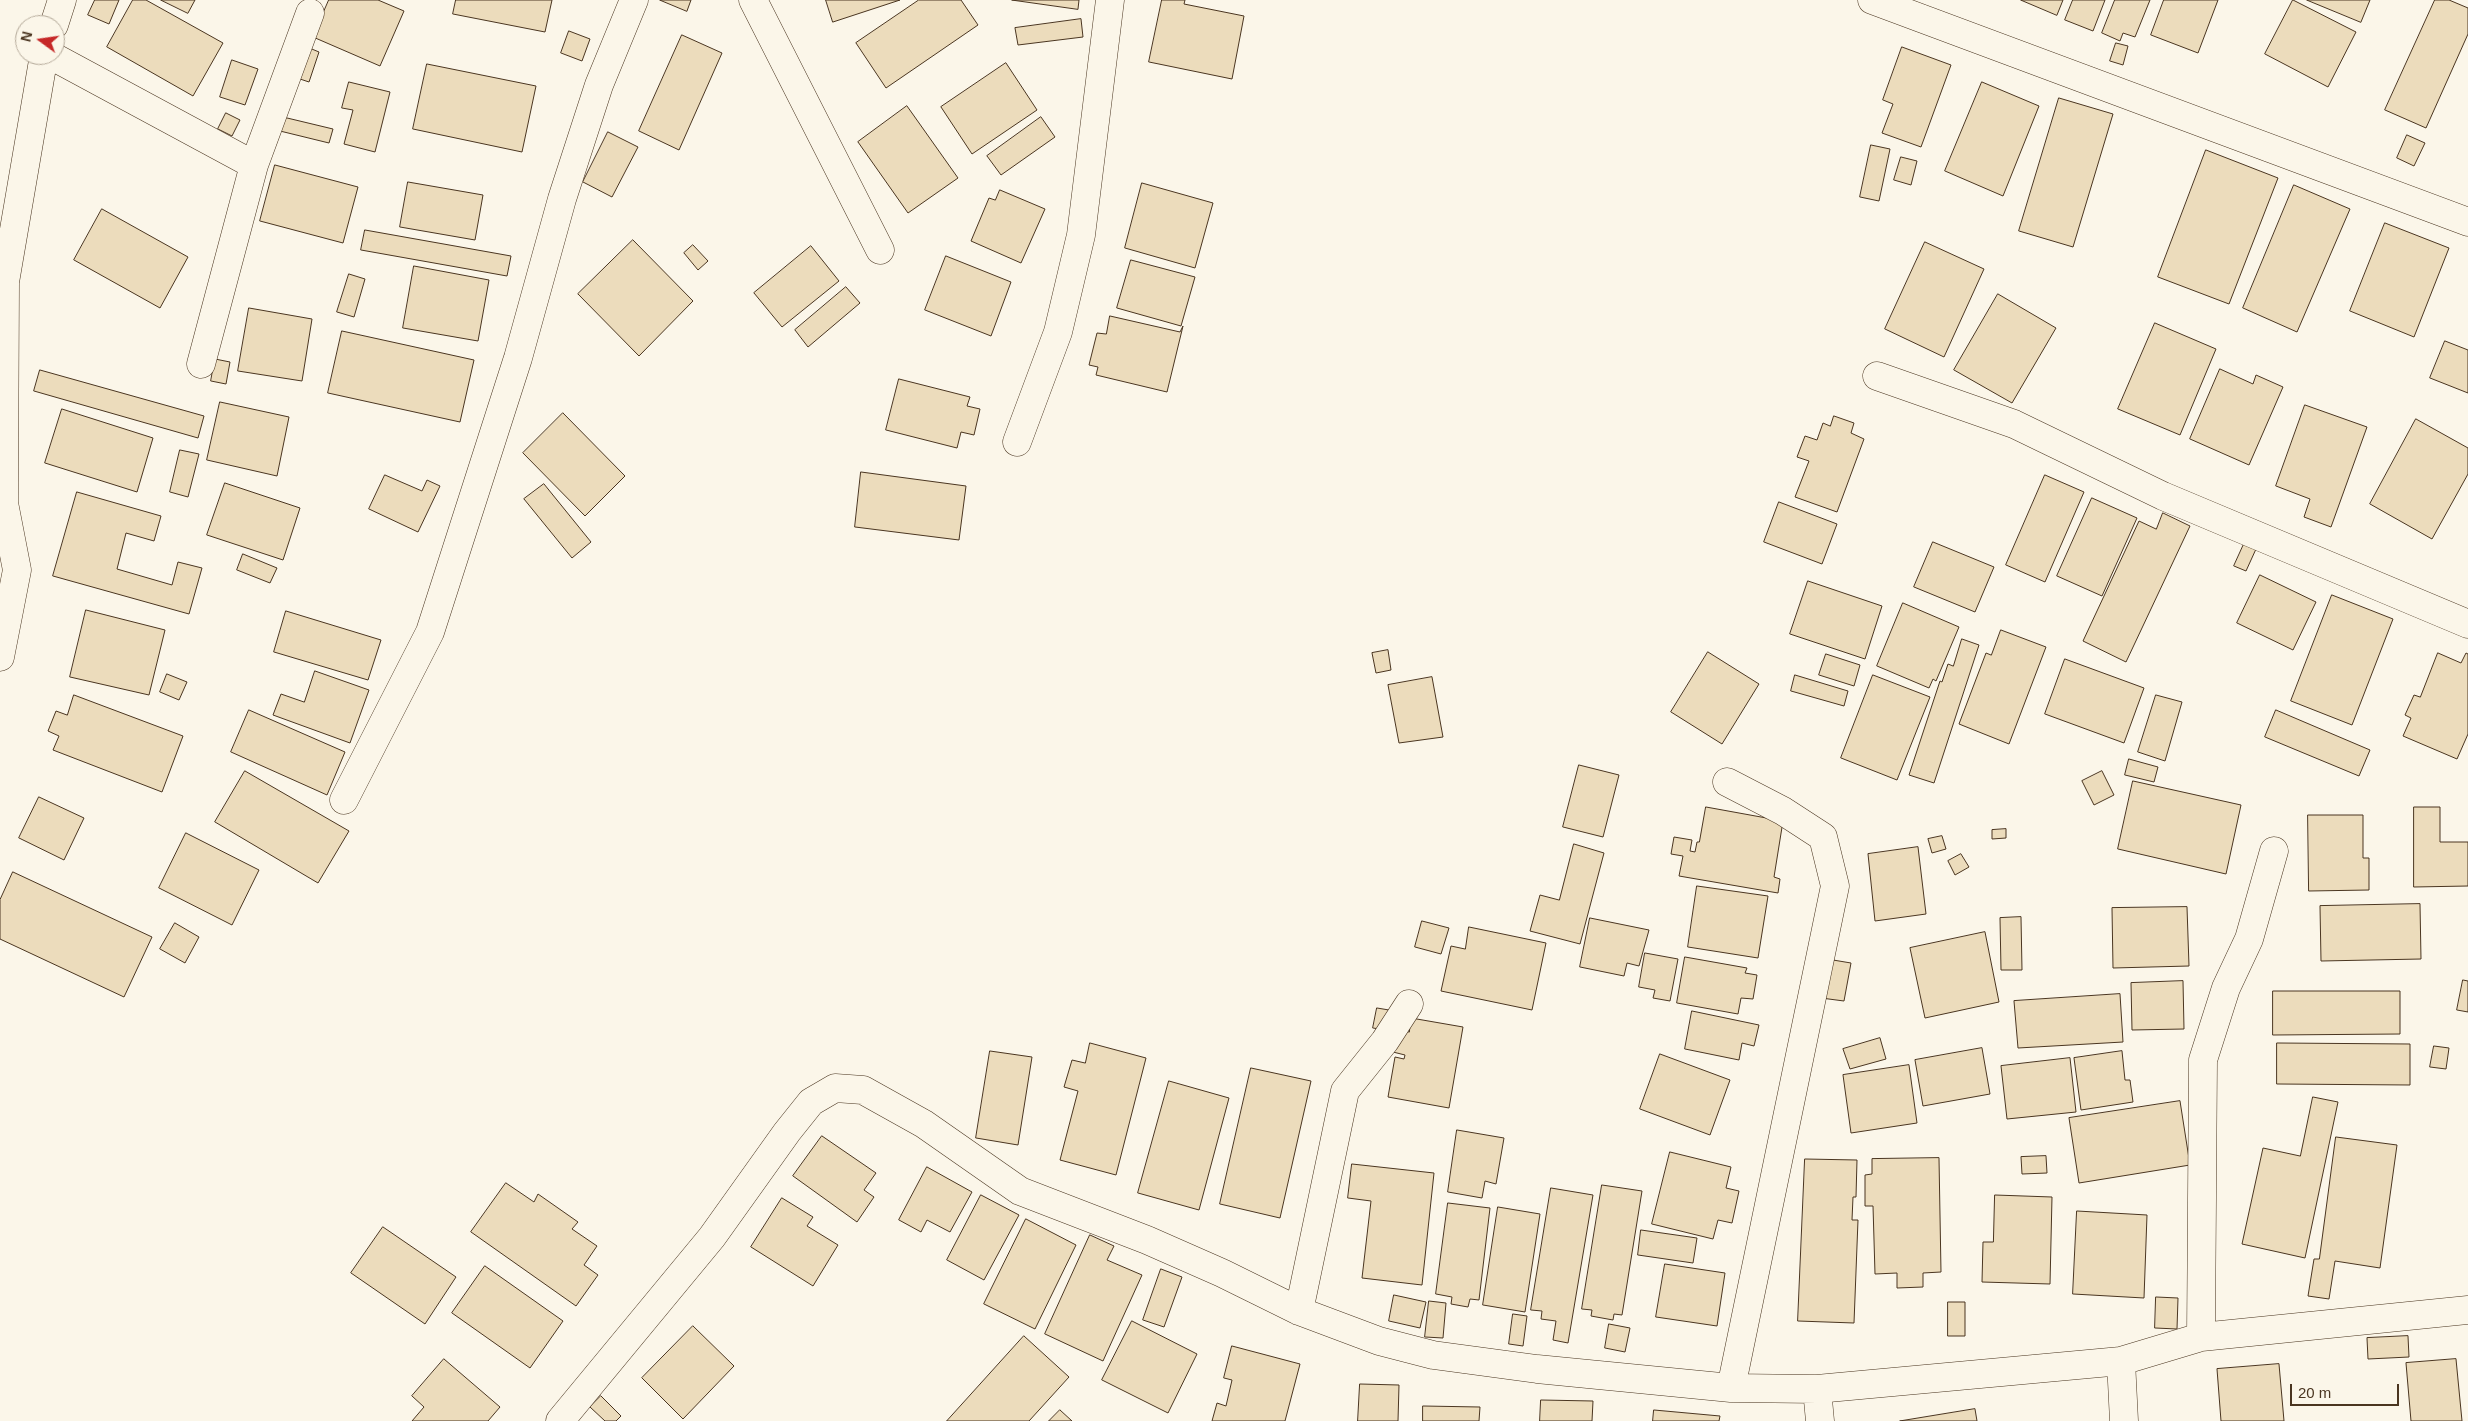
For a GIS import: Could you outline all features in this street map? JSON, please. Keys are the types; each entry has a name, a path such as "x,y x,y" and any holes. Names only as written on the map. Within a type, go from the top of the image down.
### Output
{"street":[{"path":"57,15 62,0"},
{"path":"344,800 430,632 518,358 565,189 599,85 634,0"},
{"path":"753,0 880,250"},
{"path":"1017,442 1058,332 1081,235 1110,0"},
{"path":"1872,0 2468,222"},
{"path":"201,364 254,165 310,13"},
{"path":"65,63 254,165"},
{"path":"0,657 17,570 4,503 5,282 42,65"},
{"path":"1877,376 2014,424 2163,496 2468,624"},
{"path":"1727,782 1783,811 1824,837 1835,886 1731,1388"},
{"path":"2201,1337 2203,1060 2226,988 2248,939 2274,851"},
{"path":"1299,1311 1345,1091 1386,1042 1409,1004"},
{"path":"560,1421 712,1237 786,1132 812,1102 835,1088 863,1090 924,1124 1020,1191 1147,1240 1222,1273 1299,1311 1379,1341 1433,1355 1537,1369 1731,1388 1817,1389 2121,1361 2201,1337 2468,1310"},
{"path":"2121,1361 2124,1421"},
{"path":"1817,1389 1820,1421"}],"building":[{"path":"95,0 119,0 109,24 88,15"},
{"path":"133,0 146,0 223,43 193,96 107,47"},
{"path":"161,0 195,0 188,13"},
{"path":"329,0 378,0 404,11 380,66 313,37"},
{"path":"456,0 552,0 545,32 453,14"},
{"path":"660,0 691,0 687,11"},
{"path":"826,0 900,0 833,22"},
{"path":"919,0 961,0 978,25 886,88 856,43"},
{"path":"1012,0 1079,0 1078,9"},
{"path":"1162,0 1185,0 1184,4 1244,16 1232,79 1149,62"},
{"path":"2021,0 2063,0 2057,15"},
{"path":"2073,0 2105,0 2093,31 2065,20"},
{"path":"2115,0 2150,0 2135,37 2123,33 2120,41 2102,33"},
{"path":"2164,0 2218,0 2198,53 2151,35"},
{"path":"2293,0 2356,32 2328,87 2265,54"},
{"path":"2307,0 2370,0 2361,22"},
{"path":"2435,0 2449,0 2468,8 2468,34 2426,128 2385,110"},
{"path":"1081,19 1083,37 1018,45 1015,28"},
{"path":"569,31 590,39 582,61 561,53"},
{"path":"682,35 722,53 679,150 639,131"},
{"path":"2116,43 2128,46 2123,65 2110,61"},
{"path":"307,47 319,52 309,82 297,78"},
{"path":"1902,47 1951,65 1921,147 1882,133 1893,104 1883,100"},
{"path":"232,60 258,69 245,105 220,97"},
{"path":"1006,63 1037,110 972,154 941,107"},
{"path":"427,64 536,86 522,152 413,129"},
{"path":"349,82 390,92 375,152 344,144 353,110 342,108"},
{"path":"1982,82 2039,106 2003,196 1945,171"},
{"path":"2059,98 2113,114 2073,247 2019,231"},
{"path":"907,106 958,178 908,213 858,142"},
{"path":"226,113 240,120 232,136 218,129"},
{"path":"283,117 333,129 329,143 280,131"},
{"path":"1041,117 1055,137 1001,175 987,156"},
{"path":"608,132 638,147 612,197 583,182"},
{"path":"2407,135 2425,143 2414,166 2397,158"},
{"path":"1871,145 1890,149 1879,201 1860,197"},
{"path":"2206,150 2278,178 2229,304 2158,277"},
{"path":"1901,157 1917,161 1911,185 1894,180"},
{"path":"275,165 358,187 343,243 260,221"},
{"path":"408,182 483,195 475,240 400,227"},
{"path":"1142,183 1213,203 1195,268 1125,248"},
{"path":"2294,185 2350,209 2297,332 2243,308"},
{"path":"1000,190 1045,209 1021,263 971,241 989,198 995,200"},
{"path":"102,209 188,257 160,308 74,260"},
{"path":"2385,223 2449,248 2414,337 2350,311"},
{"path":"365,230 511,256 507,276 361,250"},
{"path":"633,240 693,301 639,356 578,294"},
{"path":"1925,242 1984,269 1944,357 1885,329"},
{"path":"693,245 708,261 698,270 684,253"},
{"path":"811,246 839,281 782,327 754,293"},
{"path":"946,256 1011,282 991,336 925,310"},
{"path":"1131,260 1195,277 1181,326 1117,308"},
{"path":"414,266 489,280 478,341 403,328"},
{"path":"349,274 365,279 354,317 337,312"},
{"path":"846,287 860,303 808,347 795,330"},
{"path":"1998,294 2056,328 2012,403 1954,370"},
{"path":"249,308 312,319 302,381 238,371"},
{"path":"1110,316 1180,332 1183,326 1167,392 1096,375 1098,367 1089,365 1097,333 1106,334"},
{"path":"2155,323 2216,349 2180,435 2118,409"},
{"path":"342,331 474,360 460,422 328,393"},
{"path":"2445,341 2468,350 2468,393 2430,378"},
{"path":"215,359 230,362 226,384 211,381"},
{"path":"2220,369 2253,384 2256,375 2283,387 2249,465 2190,439"},
{"path":"40,370 204,416 198,438 34,391"},
{"path":"899,379 970,397 967,406 980,409 974,435 961,432 957,448 886,430"},
{"path":"220,402 289,417 277,476 207,460"},
{"path":"2305,405 2367,427 2331,527 2304,517 2310,499 2276,486"},
{"path":"62,409 153,438 137,492 45,463"},
{"path":"563,413 625,476 585,516 523,453"},
{"path":"1834,416 1854,423 1851,433 1864,439 1837,512 1795,497 1809,461 1797,457 1805,436 1817,440 1823,423 1830,426"},
{"path":"2416,419 2468,448 2468,474 2432,539 2370,504"},
{"path":"180,450 199,454 188,497 170,492"},
{"path":"861,472 966,486 959,540 855,527"},
{"path":"385,475 422,491 427,480 440,486 418,532 369,509"},
{"path":"2045,475 2084,492 2045,582 2006,565"},
{"path":"225,483 300,508 283,560 207,535"},
{"path":"544,484 591,542 572,558 524,499"},
{"path":"77,492 161,516 154,541 126,533 117,569 172,585 178,562 202,568 189,614 53,576"},
{"path":"2092,498 2137,518 2102,596 2057,576"},
{"path":"1779,502 1837,524 1822,564 1764,542"},
{"path":"2163,513 2190,526 2126,662 2083,641 2139,521 2156,529"},
{"path":"1933,542 1994,567 1975,612 1914,587"},
{"path":"2244,544 2256,549 2246,571 2234,566"},
{"path":"243,554 277,568 270,583 237,570"},
{"path":"2260,575 2316,602 2293,650 2237,623"},
{"path":"1808,581 1882,606 1865,659 1790,634"},
{"path":"2332,595 2393,619 2352,725 2291,701"},
{"path":"1903,603 1959,627 1936,681 1933,679 1929,688 1877,666"},
{"path":"86,610 165,630 149,695 70,677"},
{"path":"286,611 381,640 368,680 274,652"},
{"path":"2001,630 2046,647 2009,744 1959,724 1986,653 1991,655"},
{"path":"1962,639 1979,645 1934,783 1909,775 1940,681 1942,682 1948,664 1953,666"},
{"path":"1388,650 1391,670 1376,673 1372,653"},
{"path":"1708,652 1759,684 1722,744 1671,712"},
{"path":"2438,653 2461,663 2466,653 2468,654 2468,734 2457,759 2403,736 2411,718 2405,715 2414,695 2420,697"},
{"path":"1826,654 1860,665 1854,686 1819,675"},
{"path":"2065,659 2144,688 2124,743 2045,714"},
{"path":"315,671 369,690 350,743 273,715 281,694 304,702"},
{"path":"167,674 187,682 179,700 160,692"},
{"path":"1795,675 1848,691 1844,706 1791,691"},
{"path":"1873,675 1930,697 1897,780 1841,758"},
{"path":"1432,677 1443,737 1399,743 1388,685"},
{"path":"74,695 183,736 162,792 53,750 59,736 48,731 56,711 67,715"},
{"path":"2156,695 2182,702 2165,761 2138,752"},
{"path":"249,710 345,752 327,795 231,752"},
{"path":"2276,710 2370,750 2359,776 2265,737"},
{"path":"2129,759 2158,767 2154,782 2125,775"},
{"path":"1579,765 1619,775 1603,837 1563,827"},
{"path":"245,771 349,831 318,883 215,822"},
{"path":"2102,771 2114,795 2094,805 2082,781"},
{"path":"2133,781 2241,805 2226,874 2118,849"},
{"path":"39,797 84,818 64,860 19,838"},
{"path":"1706,807 1783,821 1774,877 1780,879 1778,893 1679,876 1683,856 1671,854 1674,837 1692,840 1690,851 1695,852 1697,842 1699,842"},
{"path":"2414,807 2440,807 2440,842 2468,842 2468,886 2414,887"},
{"path":"2308,815 2363,815 2363,858 2369,858 2369,890 2309,891"},
{"path":"2006,829 2006,838 1992,839 1992,830"},
{"path":"186,833 259,870 232,925 159,888"},
{"path":"1942,836 1946,849 1932,853 1928,839"},
{"path":"1574,844 1604,853 1580,944 1530,931 1540,895 1559,900"},
{"path":"1918,847 1926,914 1875,921 1868,854"},
{"path":"1961,854 1969,867 1955,875 1948,861"},
{"path":"13,872 152,937 124,997 0,939 0,900"},
{"path":"1697,886 1768,896 1758,958 1688,947"},
{"path":"2420,904 2421,959 2321,961 2320,906"},
{"path":"2187,907 2189,966 2113,968 2112,908"},
{"path":"2021,917 2022,970 2001,970 2000,918"},
{"path":"1590,918 1649,930 1639,966 1627,963 1624,976 1580,967"},
{"path":"1422,921 1449,928 1441,954 1415,947"},
{"path":"175,923 199,937 185,963 160,949"},
{"path":"1469,927 1546,943 1532,1010 1441,991 1451,946 1465,949"},
{"path":"1985,932 1999,1002 1925,1018 1910,948"},
{"path":"1645,953 1678,959 1670,1001 1653,998 1655,990 1639,987"},
{"path":"1685,957 1747,968 1745,973 1757,975 1753,999 1741,998 1738,1014 1677,1003"},
{"path":"1827,959 1851,963 1844,1001 1821,998"},
{"path":"2463,980 2468,981 2468,1012 2457,1010"},
{"path":"2183,981 2184,1029 2132,1030 2131,983"},
{"path":"2273,991 2400,991 2400,1034 2273,1035"},
{"path":"2120,994 2123,1042 2018,1048 2014,1001"},
{"path":"1377,1008 1389,1010 1385,1030 1373,1028"},
{"path":"1692,1011 1759,1025 1754,1046 1742,1043 1739,1060 1685,1049"},
{"path":"1411,1018 1463,1027 1449,1108 1388,1097 1395,1057 1404,1059 1405,1055 1393,1052 1396,1030 1409,1032"},
{"path":"1880,1038 1886,1059 1850,1069 1843,1049"},
{"path":"1090,1043 1146,1058 1116,1175 1060,1160 1078,1091 1064,1087 1072,1060 1085,1063"},
{"path":"2277,1043 2410,1044 2410,1085 2277,1084"},
{"path":"2434,1046 2449,1048 2446,1069 2430,1067"},
{"path":"1982,1048 1990,1094 1923,1106 1915,1060"},
{"path":"990,1051 1032,1057 1018,1145 976,1138"},
{"path":"2122,1051 2125,1080 2130,1080 2133,1102 2081,1110 2074,1058"},
{"path":"1660,1054 1730,1080 1710,1135 1640,1109"},
{"path":"2070,1058 2076,1112 2007,1119 2001,1066"},
{"path":"1909,1065 1917,1123 1851,1133 1843,1075"},
{"path":"1251,1068 1311,1081 1280,1218 1220,1204"},
{"path":"1169,1081 1229,1098 1199,1210 1138,1193"},
{"path":"2313,1097 2338,1102 2305,1258 2242,1244 2263,1148 2300,1156"},
{"path":"2180,1101 2190,1165 2079,1183 2069,1118"},
{"path":"1457,1130 1504,1138 1496,1184 1485,1181 1482,1198 1448,1192"},
{"path":"822,1136 876,1173 864,1190 874,1197 857,1222 793,1176"},
{"path":"2336,1137 2397,1145 2380,1268 2335,1261 2329,1299 2308,1296 2314,1259 2319,1259"},
{"path":"1670,1152 1731,1167 1726,1188 1739,1191 1732,1223 1718,1220 1713,1239 1652,1224"},
{"path":"2046,1156 2047,1173 2022,1174 2021,1157"},
{"path":"1939,1158 1941,1272 1923,1273 1923,1287 1897,1288 1897,1273 1875,1274 1873,1206 1865,1206 1865,1175 1872,1174 1872,1159"},
{"path":"1805,1159 1857,1160 1856,1197 1853,1197 1852,1220 1858,1220 1854,1323 1798,1321"},
{"path":"1352,1164 1434,1173 1422,1285 1362,1278 1371,1201 1348,1198"},
{"path":"927,1167 972,1192 950,1232 927,1220 921,1232 899,1220"},
{"path":"506,1183 534,1202 538,1194 578,1222 572,1229 597,1246 584,1265 598,1275 576,1306 471,1232"},
{"path":"1602,1185 1642,1191 1622,1315 1614,1314 1613,1320 1591,1316 1592,1310 1582,1309"},
{"path":"1551,1188 1593,1195 1568,1343 1553,1340 1556,1321 1541,1319 1542,1311 1531,1310"},
{"path":"981,1195 1019,1215 984,1280 947,1260"},
{"path":"1995,1195 2052,1197 2050,1284 1982,1282 1983,1242 1993,1242"},
{"path":"782,1198 813,1217 807,1226 838,1245 813,1286 751,1247"},
{"path":"1448,1203 1490,1208 1479,1300 1470,1299 1468,1307 1451,1304 1452,1297 1436,1294"},
{"path":"1498,1207 1540,1214 1525,1312 1483,1305"},
{"path":"2077,1211 2147,1215 2144,1298 2073,1294"},
{"path":"1026,1219 1076,1245 1035,1329 984,1304"},
{"path":"383,1227 456,1277 425,1324 351,1273"},
{"path":"1641,1230 1697,1238 1693,1263 1638,1255"},
{"path":"1090,1235 1114,1246 1107,1260 1142,1275 1103,1361 1045,1334"},
{"path":"1665,1264 1725,1273 1717,1326 1656,1317"},
{"path":"485,1266 563,1321 530,1368 452,1313"},
{"path":"1161,1269 1182,1277 1164,1327 1143,1320"},
{"path":"1394,1295 1426,1302 1420,1328 1389,1321"},
{"path":"2156,1297 2178,1298 2177,1329 2155,1328"},
{"path":"1429,1301 1446,1303 1443,1338 1425,1337"},
{"path":"1948,1302 1965,1302 1965,1336 1948,1336"},
{"path":"1513,1314 1527,1316 1523,1346 1509,1344"},
{"path":"1132,1321 1197,1354 1168,1413 1102,1380"},
{"path":"1609,1324 1630,1328 1625,1352 1605,1348"},
{"path":"693,1326 734,1366 683,1419 642,1378"},
{"path":"1024,1336 1069,1377 1029,1421 947,1421"},
{"path":"2408,1336 2409,1357 2368,1359 2367,1338"},
{"path":"1232,1346 1300,1364 1285,1421 1212,1421 1217,1403 1226,1406 1232,1380 1224,1378"},
{"path":"444,1359 500,1407 488,1421 412,1421 424,1407 412,1396"},
{"path":"2456,1359 2462,1421 2411,1421 2406,1363"},
{"path":"2279,1364 2284,1421 2221,1421 2217,1369"},
{"path":"1360,1384 1399,1385 1398,1421 1358,1421"},
{"path":"601,1396 621,1416 616,1421 605,1421 590,1407"},
{"path":"1541,1400 1593,1401 1592,1421 1540,1421"},
{"path":"1423,1406 1480,1407 1479,1421 1423,1421"},
{"path":"1975,1409 1977,1421 1900,1421"},
{"path":"1060,1410 1072,1421 1049,1421"},
{"path":"1654,1410 1720,1416 1719,1421 1653,1421"}]}
